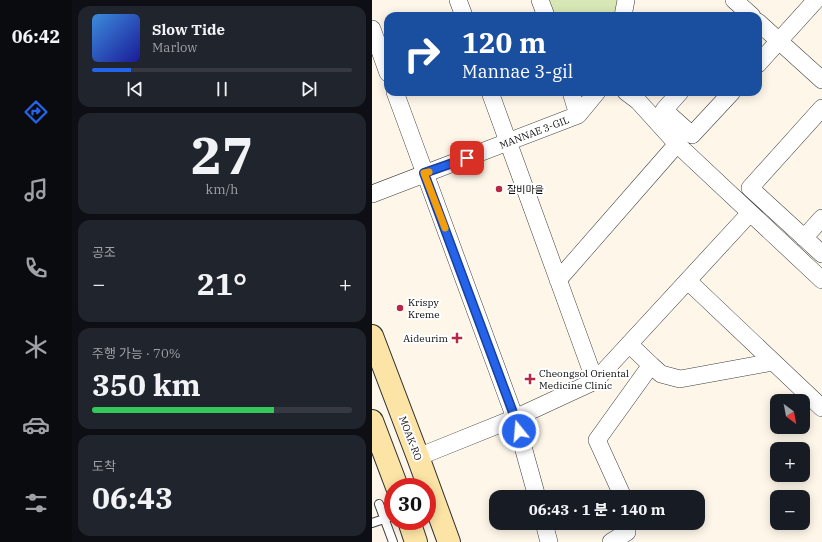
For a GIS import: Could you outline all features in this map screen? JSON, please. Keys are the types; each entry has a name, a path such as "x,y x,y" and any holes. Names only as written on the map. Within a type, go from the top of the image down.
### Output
{"street":[{"path":"458,0 462,12"},
{"path":"540,0 544,12"},
{"path":"624,12 626,0"},
{"path":"734,0 747,12"},
{"path":"762,60 816,0"},
{"path":"762,26 822,80"},
{"path":"372,29 384,62"},
{"path":"396,96 515,418 535,490"},
{"path":"492,96 595,381"},
{"path":"572,96 578,115"},
{"name":"MANNAE 3-GIL","path":"372,194 578,115 594,96"},
{"path":"631,96 638,101 677,144 822,280"},
{"path":"676,96 664,110 692,135 728,96"},
{"path":"822,108 750,188 822,254"},
{"path":"558,280 677,144"},
{"path":"418,457 515,418 595,381 750,213"},
{"path":"804,238 822,218"},
{"path":"688,281 822,408"},
{"name":"MOAK-RO","path":"372,336 449,542"},
{"path":"629,344 661,374 680,379 773,362"},
{"path":"620,490 597,440 651,365"},
{"path":"372,421 394,478"},
{"path":"412,530 416,542"},
{"path":"546,530 549,542"},
{"path":"612,542 627,532 627,530"}],"lane":[{"path":"372,523 384,518 379,504"},
{"path":"388,530 393,542"}],"green space":[{"path":"541,0 626,0 624,12 545,12"}],"slow traffic":[{"path":"429,172 424,173 445,228"}],"place":[{"name":"잘비마을","path":"499,189"},
{"name":"Krispy Kreme","path":"400,308"},
{"name":"Aideurim","path":"457,338"},
{"name":"Cheongsol Oriental Medicine Clinic","path":"530,379"}],"route":[{"path":"467,158 424,173 519,431"}]}
